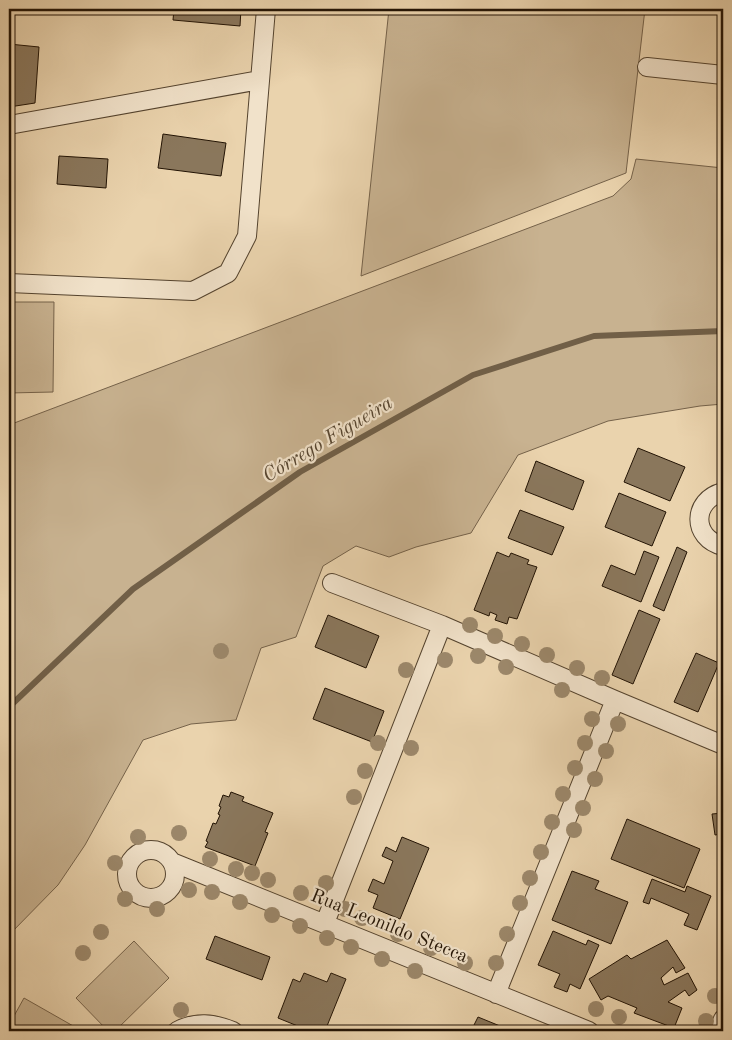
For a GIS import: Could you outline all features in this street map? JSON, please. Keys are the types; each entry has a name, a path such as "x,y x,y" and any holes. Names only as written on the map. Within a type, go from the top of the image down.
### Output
{"street":[{"path":"9,283 193,291 228,274 247,236 266,9"},
{"path":"647,67 723,75"},
{"path":"9,125 260,80"},
{"path":"723,492 715,494 708,499 703,506 699,522 707,538 723,546"},
{"path":"332,583 442,625 723,745"},
{"path":"324,924 442,625"},
{"path":"496,994 615,700"},
{"path":"146,850 154,850 168,856 172,862 175,877 167,892 152,898 136,893 131,887 127,871 133,858 139,853 146,850"},
{"name":"Rua Leonildo Stecca","path":"172,862 587,1031"},
{"path":"172,885 181,880 207,876"},
{"path":"718,1031 723,1019"},
{"path":"177,1031 196,1024 208,1024 233,1031"}],"shaded area":[{"path":"389,9 645,9 626,173 361,276"},
{"path":"636,159 723,168 723,404 608,421 518,455 471,533 416,547 389,557 356,546 323,566 296,637 261,648 236,720 191,724 143,740 85,845 58,885 9,935 9,425 613,196 631,179"},
{"path":"9,302 54,302 53,392 9,393"},
{"path":"134,941 169,978 115,1031 108,1031 76,998"},
{"path":"24,998 82,1031 9,1031 9,1025"}],"building":[{"path":"174,9 241,9 240,26 173,20"},
{"path":"9,44 39,47 35,103 9,107"},
{"path":"163,134 226,143 221,176 158,168"},
{"path":"59,156 108,159 106,188 57,184"},
{"path":"638,448 685,467 670,501 624,482"},
{"path":"536,461 584,481 573,510 525,491"},
{"path":"619,493 666,512 652,546 605,527"},
{"path":"520,510 564,527 552,555 508,538"},
{"path":"677,547 687,552 664,611 653,606"},
{"path":"644,551 659,557 641,602 602,586 611,565 635,575"},
{"path":"497,552 509,557 511,553 529,560 527,564 537,567 517,619 509,617 507,624 495,620 497,615 490,612 489,616 474,610"},
{"path":"639,610 660,619 633,684 612,675"},
{"path":"328,615 379,636 366,668 315,647"},
{"path":"696,653 719,663 698,712 674,702"},
{"path":"325,688 384,711 372,742 313,719"},
{"path":"231,792 244,797 242,801 273,813 265,832 268,833 255,866 205,847 213,823 216,824 220,815 218,814 221,807 219,806 223,795 229,797"},
{"path":"723,813 722,843 721,834 715,835 712,814"},
{"path":"627,819 700,849 684,888 611,859"},
{"path":"402,837 429,848 400,919 373,908 378,895 368,891 373,879 384,884 393,861 382,856 386,847 396,852"},
{"path":"572,871 599,881 595,889 628,902 611,944 552,920"},
{"path":"652,879 685,892 687,886 711,896 697,930 684,925 689,914 651,898 649,904 643,902"},
{"path":"553,931 586,945 588,940 599,945 580,989 570,984 567,992 554,987 560,974 538,965"},
{"path":"215,936 270,957 262,980 206,959"},
{"path":"667,940 685,968 676,973 673,967 661,978 664,985 688,973 697,990 689,996 685,990 668,1002 682,1008 674,1028 634,1013 637,1008 608,996 601,1000 589,979 627,955 631,959"},
{"path":"304,973 327,982 331,973 346,979 325,1031 310,1031 278,1018 293,979 300,982"},
{"path":"478,1017 500,1026 497,1031 471,1031"}],"waterway":[{"name":"Córrego Figueira","path":"9,707 133,589 300,472 473,375 594,336 723,331"}]}
